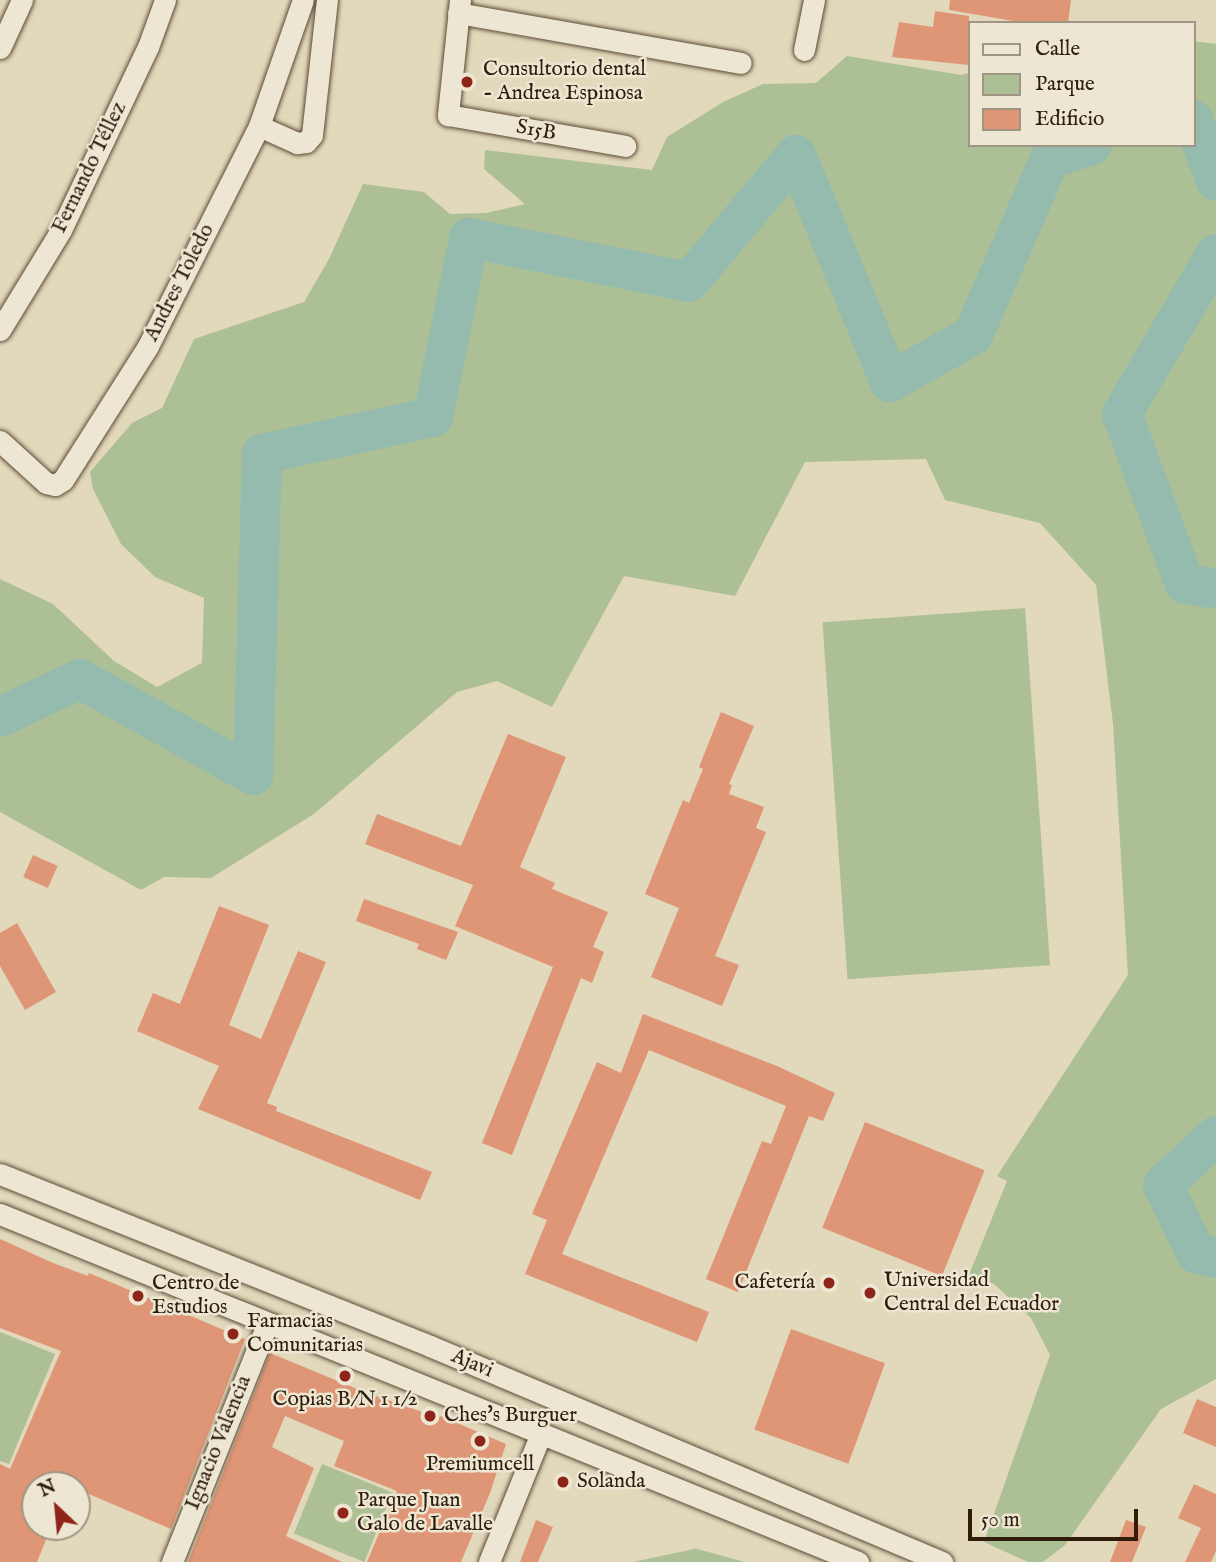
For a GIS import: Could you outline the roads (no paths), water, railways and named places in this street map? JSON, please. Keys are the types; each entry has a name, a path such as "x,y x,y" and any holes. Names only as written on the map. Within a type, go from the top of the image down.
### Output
{"street":[{"path":"0,48 22,0"},
{"name":"Fernando Téllez","path":"0,330 61,230 148,47 165,0"},
{"name":"Andres Toledo","path":"0,441 46,483 55,485 63,480 148,346 259,126 303,0"},
{"path":"259,126 297,143 306,142 312,135 327,0"},
{"path":"804,50 814,0"},
{"path":"459,7 741,63"},
{"name":"S15B","path":"459,7 447,115 625,146"},
{"name":"Ajavi","path":"0,1174 444,1353 942,1562"},
{"name":"Ajavi","path":"0,1214 858,1562"},
{"name":"Ignacio Valencia","path":"172,1562 267,1324"},
{"path":"489,1562 541,1433"}],"waterway":[{"path":"1195,125 1216,181"},
{"path":"0,717 80,679 253,775 262,454 433,417 469,238 689,282 796,155 890,382 973,335 1050,159 1086,147"},
{"path":"1216,254 1122,414 1185,584 1216,589"},
{"path":"1216,1136 1163,1185 1196,1253 1216,1258"}],"place":[{"name":"Consultorio dental - Andrea Espinosa","path":"467,82"},
{"name":"Cafetería","path":"829,1283"},
{"name":"Universidad Central del Ecuador","path":"870,1293"},
{"name":"Centro de Estudios","path":"138,1296"},
{"name":"Farmacias Comunitarias","path":"233,1334"},
{"name":"Copias B/N 1 1/2","path":"345,1376"},
{"name":"Ches's Burguer","path":"430,1416"},
{"name":"Premiumcell","path":"480,1441"},
{"name":"Solanda","path":"563,1482"},
{"name":"Parque Juan Galo de Lavalle","path":"343,1513"}]}
